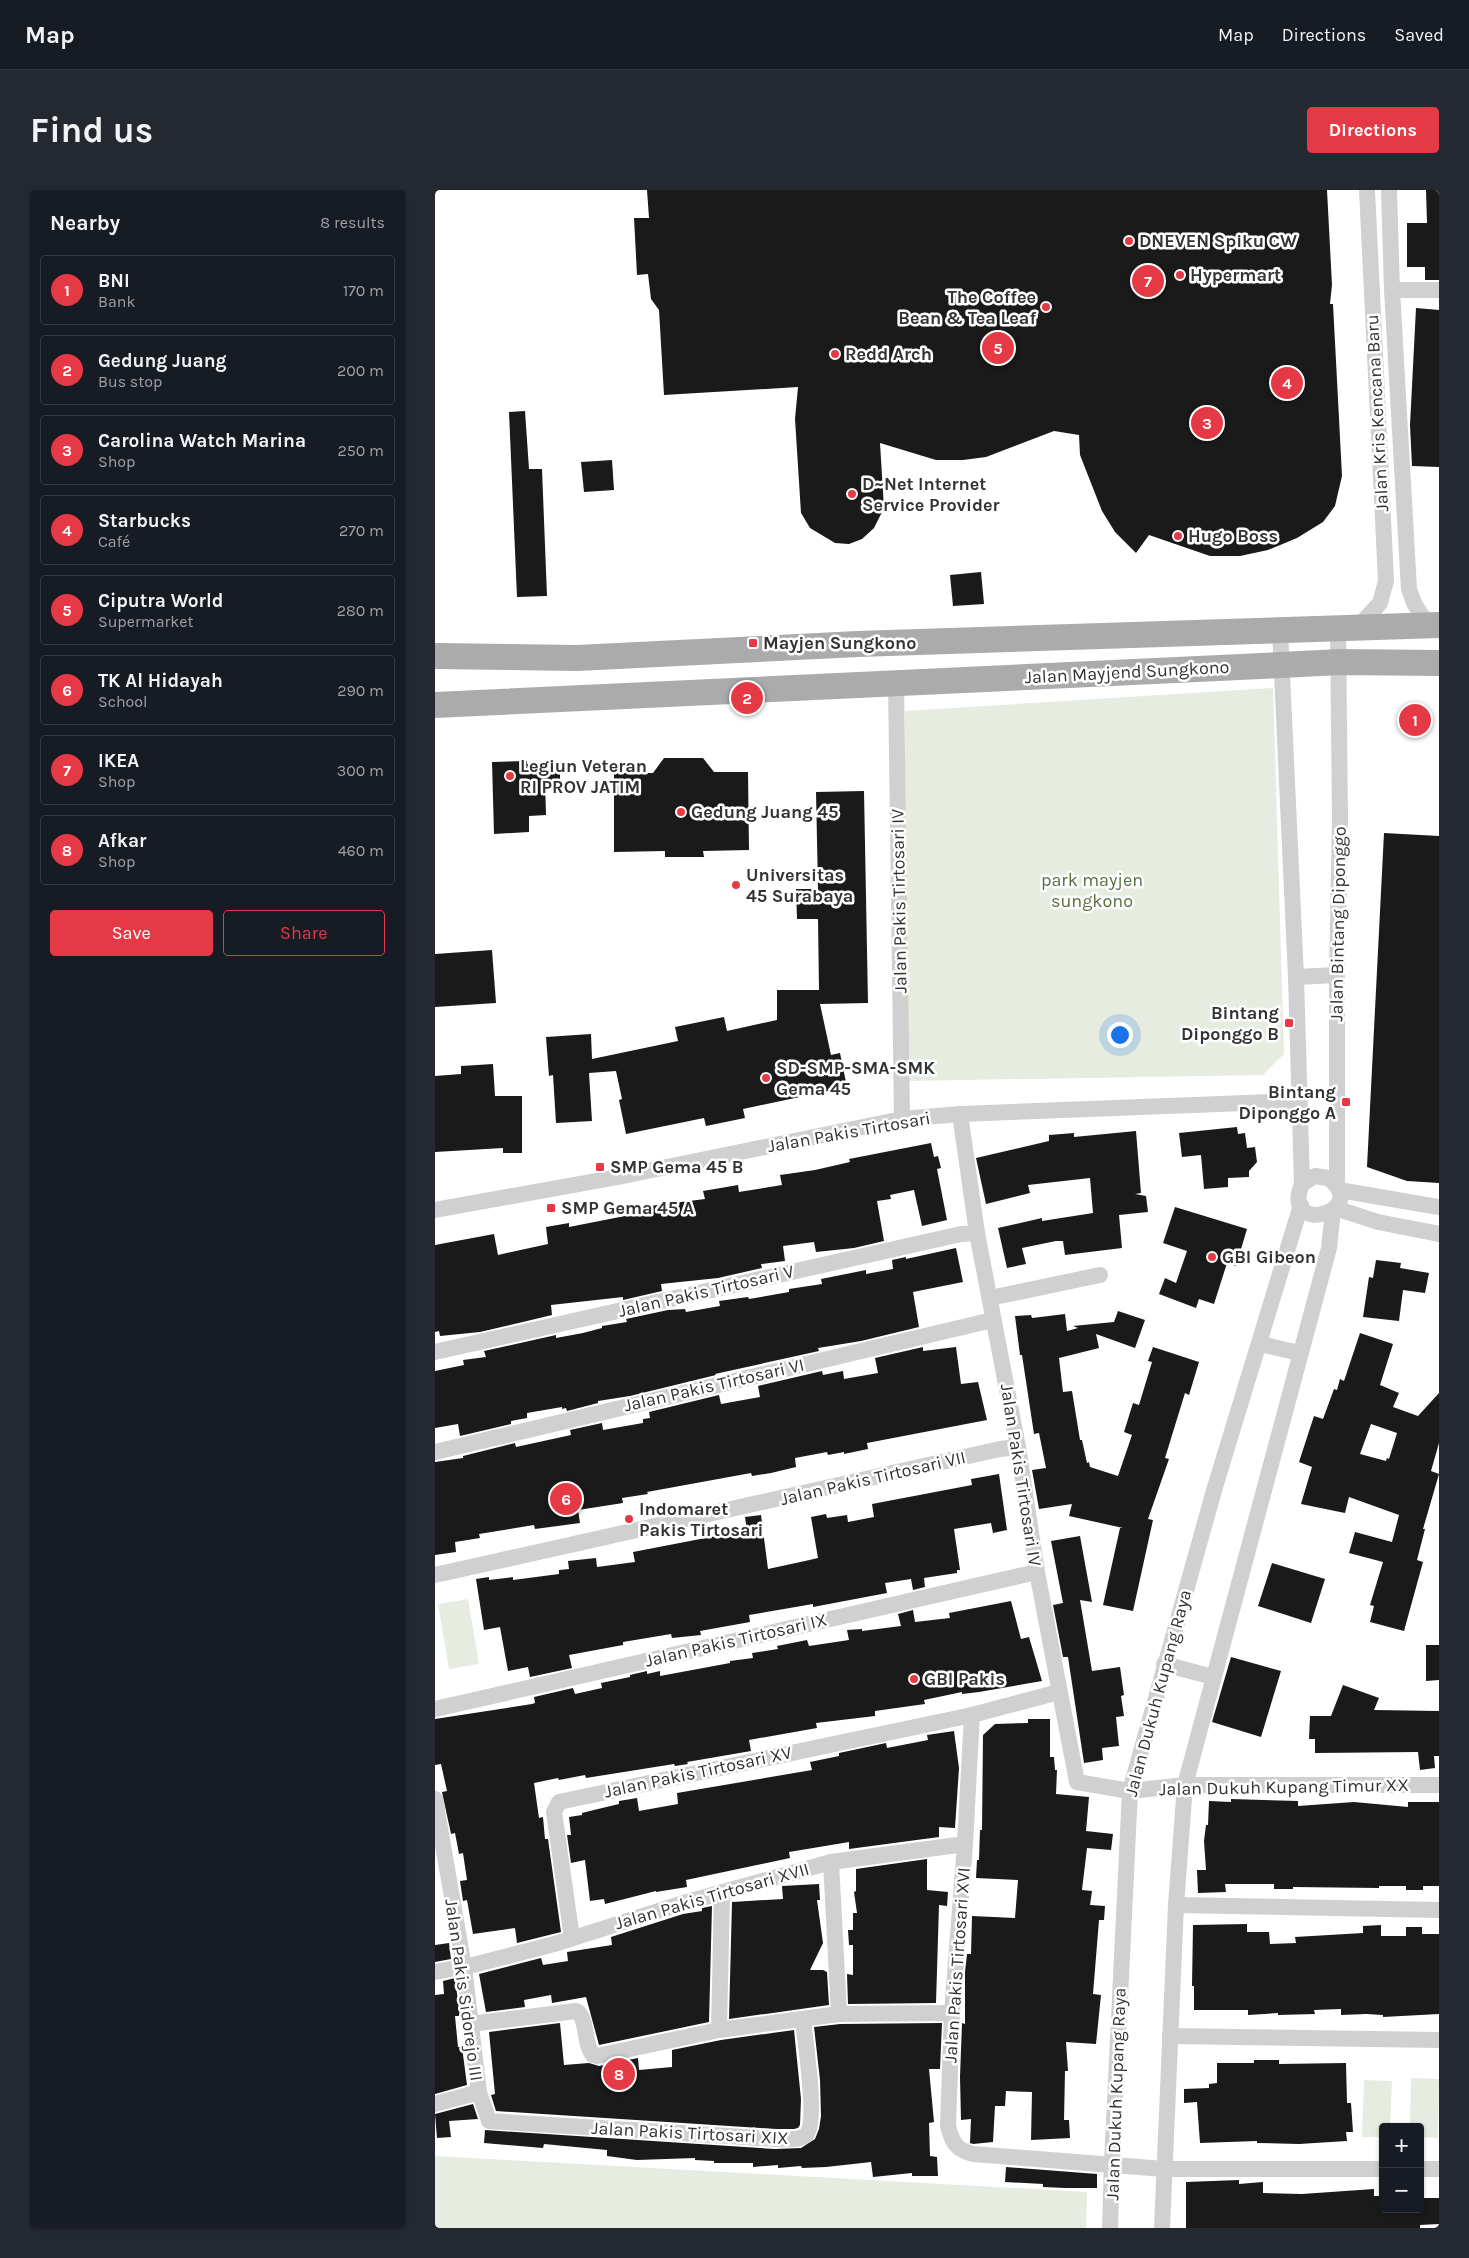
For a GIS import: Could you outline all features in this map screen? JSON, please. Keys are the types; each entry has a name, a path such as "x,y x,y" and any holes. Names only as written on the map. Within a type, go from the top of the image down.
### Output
{"main road":[{"name":"Jalan Mayjend Sungkono","path":"435,656 577,658 913,643 1348,627 1434,626"},
{"name":"Jalan Mayjend Sungkono","path":"435,705 905,681 1340,662 1439,662"}],"street":[{"name":"Jalan Kris Kencana Baru","path":"1348,627 1379,603 1386,581 1367,190"},
{"name":"Jalan Kris Kencana Baru","path":"1389,190 1392,290 1409,589 1414,603 1434,626"},
{"path":"1392,290 1439,290"},
{"name":"Jalan Bintang Diponggo","path":"1338,1188 1337,975 1340,662 1348,627"},
{"path":"1280,630 1302,1184 1299,1195 1301,1205 1309,1214 1315,1216 1328,1214 1334,1209"},
{"name":"Jalan Pakis Tirtosari IV","path":"902,1119 905,681"},
{"path":"1295,977 1337,975"},
{"name":"Jalan Pakis Tirtosari","path":"435,1210 618,1177 902,1119 960,1114 1299,1101"},
{"name":"Jalan Pakis Tirtosari IV","path":"960,1114 977,1234 1019,1447 1037,1572 1077,1782 1130,1791"},
{"path":"1302,1184 1308,1179 1321,1176 1328,1178 1338,1188 1439,1207"},
{"path":"1162,2228 1176,1905 1185,1785 1299,1353 1329,1248 1334,1209 1339,1199 1338,1188"},
{"name":"Jalan Dukuh Kupang Raya","path":"1111,2228 1112,2163 1130,1791 1164,1664 1301,1205"},
{"path":"1334,1209 1378,1222 1439,1234"},
{"name":"Jalan Pakis Tirtosari V","path":"435,1352 961,1234 977,1234"},
{"path":"990,1298 1100,1275"},
{"name":"Jalan Pakis Tirtosari VI","path":"435,1452 994,1321"},
{"path":"1259,1344 1299,1353"},
{"name":"Jalan Pakis Tirtosari VII","path":"435,1575 1000,1449 1019,1447"},
{"name":"Jalan Pakis Tirtosari IX","path":"435,1709 1037,1572"},
{"path":"1164,1664 1213,1677"},
{"path":"971,1715 1059,1692"},
{"name":"Jalan Pakis Tirtosari XVI","path":"971,1715 965,1844 952,2013 948,2126 950,2136 957,2149 973,2154 1112,2163"},
{"name":"Jalan Pakis Tirtosari XV","path":"572,1938 555,1812 559,1802 971,1715"},
{"name":"Jalan Dukuh Kupang Timur XX","path":"1130,1791 1185,1785 1439,1785"},
{"name":"Jalan Pakis Sidorejo III","path":"435,1799 464,1967 479,2092"},
{"name":"Jalan Pakis Tirtosari XVII","path":"435,1972 464,1967 572,1938 722,1892 831,1862 965,1844"},
{"path":"831,1862 839,2014"},
{"path":"719,2030 722,1892"},
{"path":"1176,1905 1439,1910"},
{"path":"470,2024 576,2011 582,2017 588,2049 593,2055 597,2056 719,2030 839,2014 952,2013"},
{"name":"Jalan Pakis Tirtosari XIX","path":"479,2092 489,2121 766,2138 801,2138 805,2136 810,2128 811,2109 803,2020"},
{"path":"1170,2036 1439,2040"},
{"path":"435,2104 479,2092"},
{"path":"1112,2163 1164,2168 1379,2169"},
{"path":"1424,2169 1439,2169"}],"green space":[{"name":"park mayjen sungkono","path":"1273,688 1284,1054 1263,1075 906,1081 905,711"},
{"path":"468,1599 479,1664 449,1669 438,1604"},
{"path":"1411,2078 1439,2079 1438,2138 1424,2137 1424,2123 1410,2123"},
{"path":"1364,2080 1392,2081 1390,2123 1379,2123 1379,2137 1362,2137"},
{"path":"435,2156 1087,2192 1086,2228 435,2228"}],"building":[{"path":"647,190 1327,190 1332,285 1330,304 1333,304 1342,476 1335,506 1323,522 1297,538 1268,550 1240,556 1210,556 1149,535 1136,553 1115,532 1102,511 1080,455 1079,435 1054,431 986,457 963,460 936,460 880,443 884,508 874,528 862,539 849,544 835,543 810,528 801,513 795,419 798,387 664,395 659,310 651,299 648,274 637,275 634,218 649,218"},
{"path":"1426,190 1439,190 1439,280 1425,280 1425,267 1407,267 1407,223 1427,223"},
{"path":"1416,308 1439,310 1439,467 1412,466 1410,425"},
{"path":"525,411 529,469 542,469 547,596 517,597 509,412"},
{"path":"612,460 614,490 584,492 581,462"},
{"path":"981,572 984,604 953,606 950,575"},
{"name":"Gedung Juang 45","path":"664,758 703,758 714,772 748,772 749,850 703,851 704,857 665,857 665,851 614,852 614,773 653,773"},
{"path":"527,761 527,764 560,764 560,780 545,780 546,815 529,816 529,832 494,834 492,762"},
{"path":"864,791 868,1003 820,1004 831,1055 840,1053 847,1087 743,1109 745,1118 706,1126 704,1118 626,1134 619,1100 622,1099 616,1071 589,1073 592,1121 556,1123 553,1075 549,1076 546,1037 591,1034 592,1059 678,1041 675,1027 724,1017 727,1031 777,1020 777,990 819,990 818,919 797,919 796,889 818,889 816,792"},
{"path":"1384,833 1439,836 1439,1183 1407,1181 1367,1167"},
{"path":"492,950 496,1003 435,1007 435,954"},
{"path":"493,1064 495,1096 522,1096 522,1153 503,1153 503,1148 435,1152 435,1076 461,1074 461,1066"},
{"path":"1237,1127 1238,1134 1245,1133 1247,1148 1255,1147 1257,1162 1249,1171 1249,1177 1228,1178 1228,1187 1204,1189 1201,1155 1182,1157 1179,1133"},
{"path":"1136,1131 1141,1193 1135,1194 1146,1196 1148,1212 1119,1215 1122,1248 1065,1255 1063,1241 1056,1241 1022,1248 1026,1264 1007,1268 998,1228 1042,1218 1042,1221 1093,1213 1090,1178 1028,1185 1030,1193 986,1204 976,1158 1049,1141 1049,1135 1074,1133 1074,1137"},
{"path":"931,1143 934,1157 938,1156 941,1168 937,1169 947,1220 922,1226 914,1190 890,1195 891,1199 877,1201 884,1241 854,1248 816,1252 814,1242 783,1246 785,1261 761,1264 762,1268 718,1278 661,1284 662,1291 623,1300 623,1297 551,1305 552,1315 480,1332 440,1336 439,1331 435,1332 435,1245 494,1234 498,1255 548,1244 546,1227 569,1223 569,1227 635,1214 634,1208 705,1199 703,1191 738,1185 739,1192 782,1185 780,1175 815,1170 850,1162 849,1159"},
{"name":"GBI Gibeon","path":"1175,1207 1247,1229 1236,1266 1227,1263 1214,1304 1199,1299 1196,1308 1159,1294 1165,1278 1176,1283 1187,1251 1163,1243"},
{"path":"956,1248 963,1282 913,1292 919,1327 861,1341 818,1348 819,1351 715,1374 630,1396 598,1401 598,1403 567,1411 566,1408 562,1409 562,1407 527,1413 527,1418 511,1421 511,1424 460,1436 458,1424 435,1428 435,1371 464,1365 463,1360 486,1357 484,1351 556,1335 556,1338 583,1333 602,1328 602,1326 627,1322 626,1319 668,1310 685,1309 686,1312 720,1306 719,1301 748,1297 749,1299 789,1292 789,1289 822,1284 821,1279 866,1270 866,1274 893,1269 892,1260 906,1257 906,1259"},
{"path":"1376,1260 1401,1263 1400,1268 1429,1273 1425,1293 1403,1290 1399,1321 1363,1317 1369,1277 1373,1278"},
{"path":"1118,1311 1145,1320 1135,1348 1096,1334 1099,1348 1059,1358 1063,1392 1072,1391 1080,1440 1082,1440 1087,1463 1089,1462 1090,1467 1118,1476 1132,1435 1124,1432 1133,1403 1139,1405 1152,1362 1148,1361 1153,1347 1199,1362 1189,1395 1185,1393 1165,1458 1169,1459 1148,1519 1153,1520 1133,1611 1103,1605 1120,1528 1123,1528 1069,1516 1072,1504 1039,1509 1032,1470 1046,1468 1039,1433 1034,1434 1015,1316 1031,1315 1032,1318 1065,1314 1067,1331 1078,1328 1073,1326 1114,1322"},
{"path":"1360,1333 1393,1344 1380,1385 1399,1393 1393,1407 1418,1416 1439,1393 1439,1443 1431,1471 1439,1474 1423,1529 1425,1529 1417,1560 1423,1562 1404,1631 1370,1622 1374,1606 1370,1605 1383,1562 1349,1553 1355,1532 1392,1542 1399,1515 1349,1497 1345,1513 1301,1504 1312,1467 1299,1462 1314,1416 1323,1419 1334,1389 1337,1390 1340,1379 1344,1381","holes":["1371,1424 1397,1433 1389,1459 1387,1458 1386,1461 1360,1454"]},
{"path":"923,1347 923,1351 956,1347 961,1384 978,1382 987,1420 867,1443 868,1449 844,1454 844,1452 828,1455 827,1452 795,1458 796,1467 771,1473 752,1476 751,1473 622,1498 623,1503 578,1510 580,1523 535,1529 534,1525 479,1534 480,1538 455,1542 456,1552 435,1555 435,1462 463,1458 463,1456 515,1443 516,1447 571,1435 570,1430 602,1423 603,1430 643,1423 643,1419 650,1418 649,1412 719,1395 721,1404 760,1397 758,1386 822,1371 823,1375 843,1371 844,1379 878,1373 875,1358"},
{"path":"999,1474 1007,1530 993,1533 991,1523 954,1529 960,1570 957,1570 957,1573 924,1578 925,1587 913,1590 911,1579 885,1583 887,1593 813,1607 813,1604 749,1615 750,1622 700,1631 701,1635 672,1638 671,1634 623,1642 623,1645 569,1655 572,1668 530,1677 528,1667 508,1671 500,1627 484,1630 476,1579 489,1577 489,1580 513,1577 513,1580 559,1574 559,1570 569,1569 568,1561 596,1558 597,1567 635,1562 633,1552 747,1530 745,1517 761,1515 768,1569 818,1558 811,1517 826,1514 827,1518 847,1515 848,1522 874,1517 872,1504 972,1485 971,1479"},
{"path":"1080,1536 1092,1602 1080,1600 1092,1671 1120,1667 1124,1695 1121,1696 1124,1716 1116,1717 1119,1746 1102,1748 1103,1760 1084,1763 1068,1657 1063,1657 1053,1605 1063,1603 1051,1541"},
{"path":"1272,1563 1325,1579 1311,1623 1258,1606"},
{"path":"1011,1601 1021,1639 1029,1637 1042,1681 979,1692 962,1694 962,1692 924,1700 925,1704 875,1711 875,1716 816,1723 817,1728 749,1740 751,1751 687,1762 688,1764 675,1766 674,1764 586,1778 585,1775 559,1780 558,1778 534,1783 539,1818 543,1817 545,1839 548,1839 561,1932 517,1943 515,1928 473,1934 467,1900 463,1901 460,1881 467,1880 463,1853 459,1854 455,1833 451,1834 442,1792 447,1791 441,1764 435,1765 435,1719 532,1704 535,1703 534,1697 573,1688 575,1694 602,1688 601,1683 630,1677 630,1675 647,1671 647,1674 660,1671 660,1676 730,1663 730,1661 753,1658 752,1653 778,1649 777,1646 807,1640 809,1646 849,1640 847,1630 862,1629 862,1631 901,1626 898,1614 913,1610 915,1622 950,1618 949,1613"},
{"path":"1426,1645 1439,1645 1439,1680 1426,1681"},
{"path":"1231,1657 1281,1671 1261,1737 1212,1722"},
{"path":"1343,1685 1379,1698 1374,1710 1439,1711 1439,1756 1434,1756 1435,1768 1420,1770 1418,1752 1315,1753 1315,1739 1309,1739 1310,1716 1331,1716"},
{"path":"1028,1719 1050,1719 1050,1757 1054,1757 1055,1770 1057,1770 1056,1794 1089,1797 1086,1831 1113,1834 1111,1850 1087,1848 1082,1890 1092,1891 1090,1905 1105,1906 1104,1920 1099,1920 1093,1994 1101,1995 1096,2044 1066,2042 1068,2071 1065,2071 1064,2120 1069,2120 1070,2138 1031,2140 1032,2092 1006,2091 1005,2106 995,2106 993,2142 973,2144 970,2143 971,2119 961,2120 960,2077 962,2023 965,2024 965,1972 967,1954 971,1954 972,1916 1015,1918 1018,1880 976,1878 980,1830 982,1830 983,1735 995,1724 1028,1723"},
{"path":"954,1731 959,1768 955,1828 939,1827 939,1837 849,1849 849,1842 789,1852 790,1858 686,1880 687,1887 656,1891 605,1904 604,1899 590,1901 585,1860 571,1863 567,1835 571,1835 569,1817 619,1804 619,1801 637,1798 639,1811 678,1804 677,1793 812,1770 810,1762 839,1756 839,1753 886,1743 887,1748 928,1740 927,1735"},
{"path":"1231,1799 1298,1801 1298,1806 1354,1802 1408,1807 1408,1802 1439,1802 1439,1886 1423,1886 1423,1890 1406,1890 1406,1886 1379,1886 1379,1888 1293,1887 1293,1889 1274,1889 1274,1884 1225,1884 1226,1892 1198,1893 1197,1870 1206,1870 1204,1841 1206,1825 1208,1825 1209,1801 1231,1802"},
{"path":"927,1859 927,1890 948,1892 947,1906 939,1905 936,2003 848,2004 847,1974 853,1975 853,1945 849,1945 848,1930 853,1930 853,1913 857,1913 854,1892 856,1891 856,1869"},
{"path":"819,1884 820,1900 817,1900 823,1943 810,1970 823,1970 827,1972 829,2005 729,2019 732,1902 783,1899 782,1886"},
{"path":"712,1906 709,2022 599,2045 586,1997 552,2003 551,1995 524,2000 525,2007 486,2012 479,1974 541,1958 543,1965 568,1961 567,1952 612,1945 611,1937 683,1914 702,1911 702,1908"},
{"path":"1247,1924 1247,1932 1269,1932 1270,1944 1296,1943 1295,1937 1363,1933 1363,1926 1381,1925 1381,1936 1406,1936 1406,1927 1422,1927 1422,1934 1439,1934 1439,2014 1383,2017 1383,2015 1366,2014 1341,2015 1341,2009 1314,2010 1315,2014 1278,2015 1278,2013 1248,2015 1248,2010 1194,2010 1194,1986 1192,1986 1193,1925"},
{"path":"449,1943 451,1959 435,1962 435,1945"},
{"path":"455,1978 460,2016 455,2016 458,2047 462,2047 467,2085 435,2094 435,1995 444,1994 443,1981"},
{"path":"560,2023 564,2065 589,2063 599,2066 638,2058 639,2070 672,2067 672,2050 721,2040 794,2030 801,2099 800,2125 794,2129 776,2129 496,2111 491,2095 495,2094 489,2032"},
{"path":"942,2023 940,2069 929,2069 934,2122 929,2123 930,2156 937,2157 938,2176 912,2176 912,2173 873,2177 871,2162 826,2167 802,2168 801,2166 778,2168 778,2165 753,2167 753,2163 714,2163 714,2161 695,2160 695,2158 637,2160 607,2156 607,2150 544,2144 543,2148 484,2143 485,2130 775,2149 801,2148 815,2139 821,2116 820,2080 814,2027 840,2024"},
{"path":"1254,2060 1279,2060 1279,2064 1346,2063 1347,2103 1351,2103 1353,2132 1346,2132 1347,2141 1299,2144 1257,2143 1257,2141 1200,2143 1197,2102 1184,2103 1184,2089 1209,2088 1209,2084 1217,2083 1217,2063 1254,2063"},
{"path":"473,2104 478,2119 449,2121 451,2137 437,2138 435,2114"},
{"path":"1006,2167 1097,2174 1097,2188 1043,2187 1043,2184 1005,2182"},
{"path":"1239,2180 1239,2184 1263,2182 1263,2193 1302,2194 1374,2189 1374,2196 1379,2196 1379,2213 1424,2213 1424,2198 1439,2198 1439,2224 1420,2225 1420,2228 1186,2228 1186,2182"}],"place":[{"name":"DNEVEN Spiku CW","path":"1129,241"},
{"name":"Hypermart","path":"1180,275"},
{"name":"IKEA","path":"1148,281"},
{"name":"The Coffee Bean & Tea Leaf","path":"1046,307"},
{"name":"Ciputra World","path":"998,348"},
{"name":"Redd Arch","path":"835,354"},
{"name":"Starbucks","path":"1287,383"},
{"name":"Carolina Watch Marina","path":"1207,423"},
{"name":"D~Net Internet Service Provider","path":"852,494"},
{"name":"Hugo Boss","path":"1178,536"},
{"name":"Mayjen Sungkono","path":"753,643"},
{"name":"Gedung Juang","path":"747,698"},
{"name":"BNI","path":"1415,720"},
{"name":"Legiun Veteran RI PROV JATIM","path":"510,776"},
{"name":"Gedung Juang 45","path":"681,812"},
{"name":"Universitas 45 Surabaya","path":"736,885"},
{"name":"Bintang Diponggo B","path":"1289,1023"},
{"name":"SD-SMP-SMA-SMK Gema 45","path":"766,1078"},
{"name":"Bintang Diponggo A","path":"1346,1102"},
{"name":"SMP Gema 45 B","path":"600,1167"},
{"name":"SMP Gema 45 A","path":"551,1208"},
{"name":"GBI Gibeon","path":"1212,1257"},
{"name":"TK Al Hidayah","path":"566,1499"},
{"name":"Indomaret Pakis Tirtosari","path":"629,1519"},
{"name":"GBI Pakis","path":"914,1679"},
{"name":"Afkar","path":"619,2074"}]}
